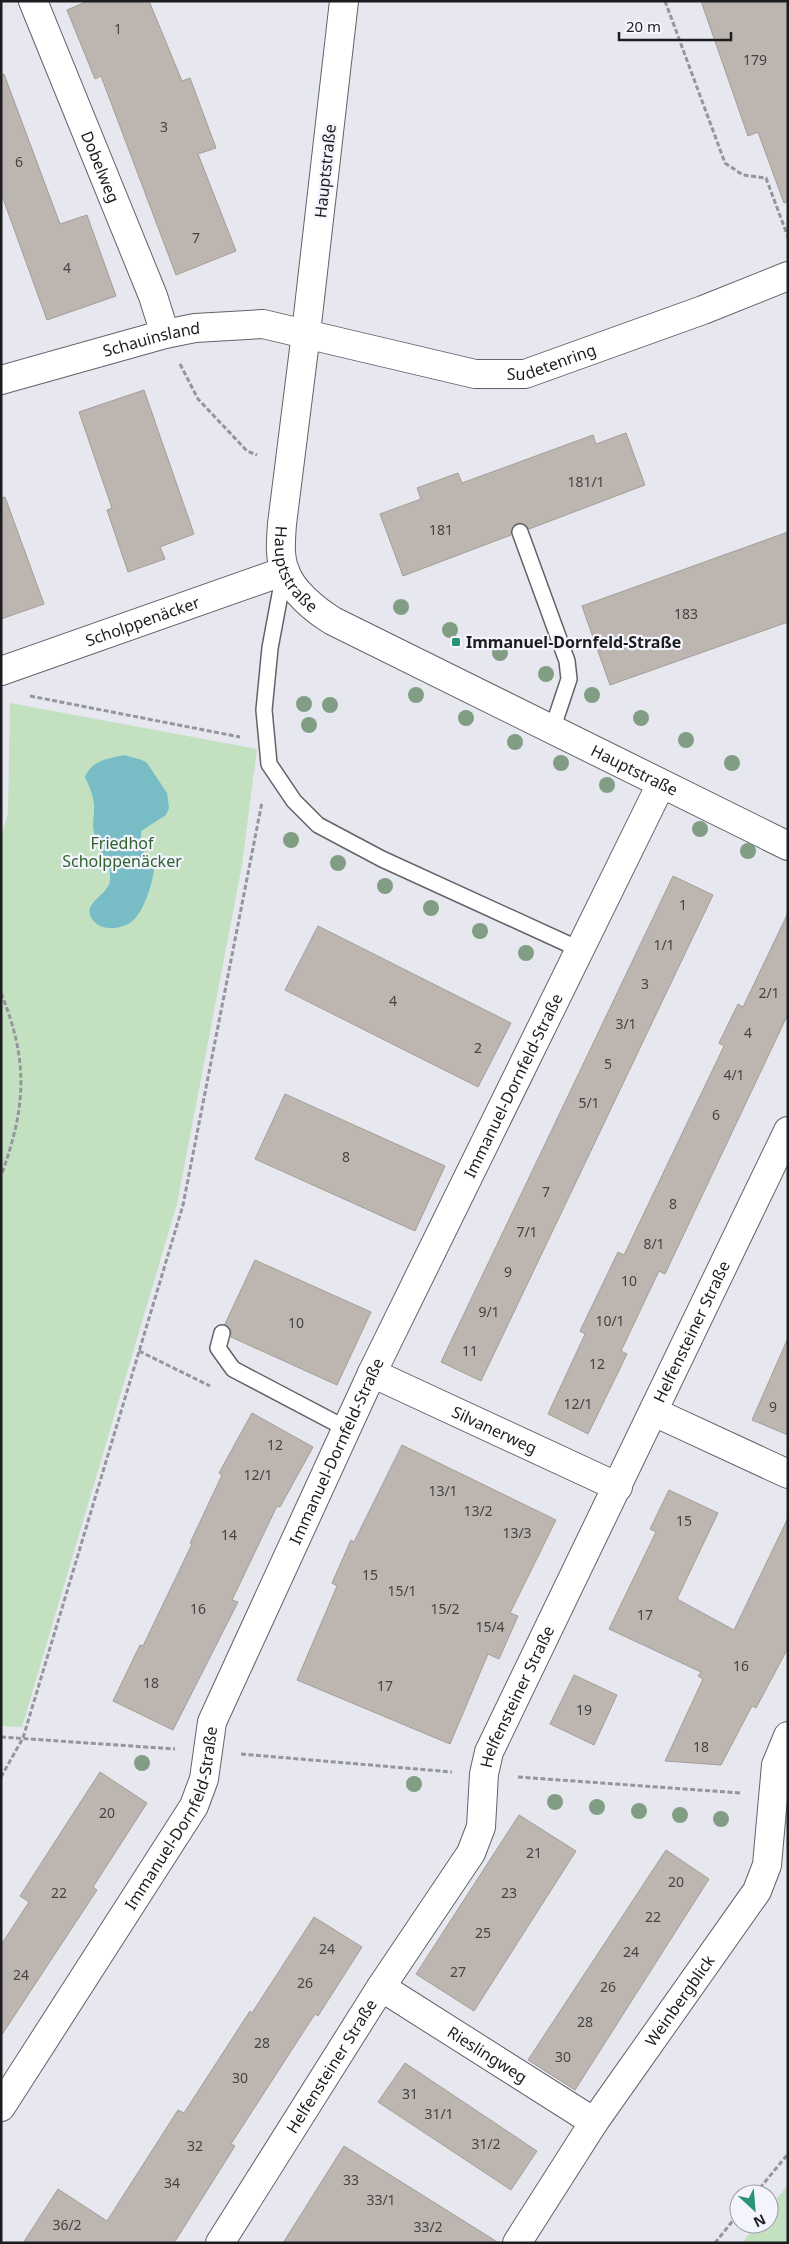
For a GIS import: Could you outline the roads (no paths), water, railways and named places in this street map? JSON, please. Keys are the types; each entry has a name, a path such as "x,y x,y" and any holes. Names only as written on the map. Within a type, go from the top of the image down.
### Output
{"street":[{"name":"Dobelweg","path":"32,1 153,296 165,334"},
{"name":"Hauptstraße","path":"344,1 282,524 281,550 285,572 310,607 332,621 788,846"},
{"name":"Sudetenring","path":"306,333 475,374 525,374 703,310 788,276"},
{"name":"Schauinsland","path":"1,380 165,334 195,328 263,324 306,333"},
{"name":"Scholppenäcker","path":"1,671 285,572"},
{"name":"Immanuel-Dornfeld-Straße","path":"1,2106 194,1806 204,1780 212,1722 372,1373 581,950 660,784"},
{"name":"Helfensteiner Straße","path":"220,2243 381,1987 472,1853 481,1828 484,1774 489,1752 788,1131"},
{"name":"Silvanerweg","path":"372,1373 618,1487"},
{"path":"654,1412 788,1474"},
{"name":"Weinbergblick","path":"517,2243 594,2122 757,1891 767,1865 776,1765 788,1736"},
{"name":"Rieslingweg","path":"381,1987 594,2122"}],"lane":[{"path":"520,532 567,661 569,679 552,730"},
{"path":"285,572 270,648 264,710 269,764 294,801 318,825 382,859 581,950"},
{"path":"222,1333 218,1348 233,1369 346,1429"}],"water":[{"path":"124,755 147,763 167,793 169,808 166,815 141,831 141,847 154,870 143,906 133,921 121,927 107,928 95,922 89,912 90,907 109,885 110,873 107,861 94,833 94,801 85,777 88,771 97,763"}],"place":[{"name":"Immanuel-Dornfeld-Straße","path":"456,642"}],"park label":[{"name":"Friedhof Scholppenäcker","path":"122,852"}]}
